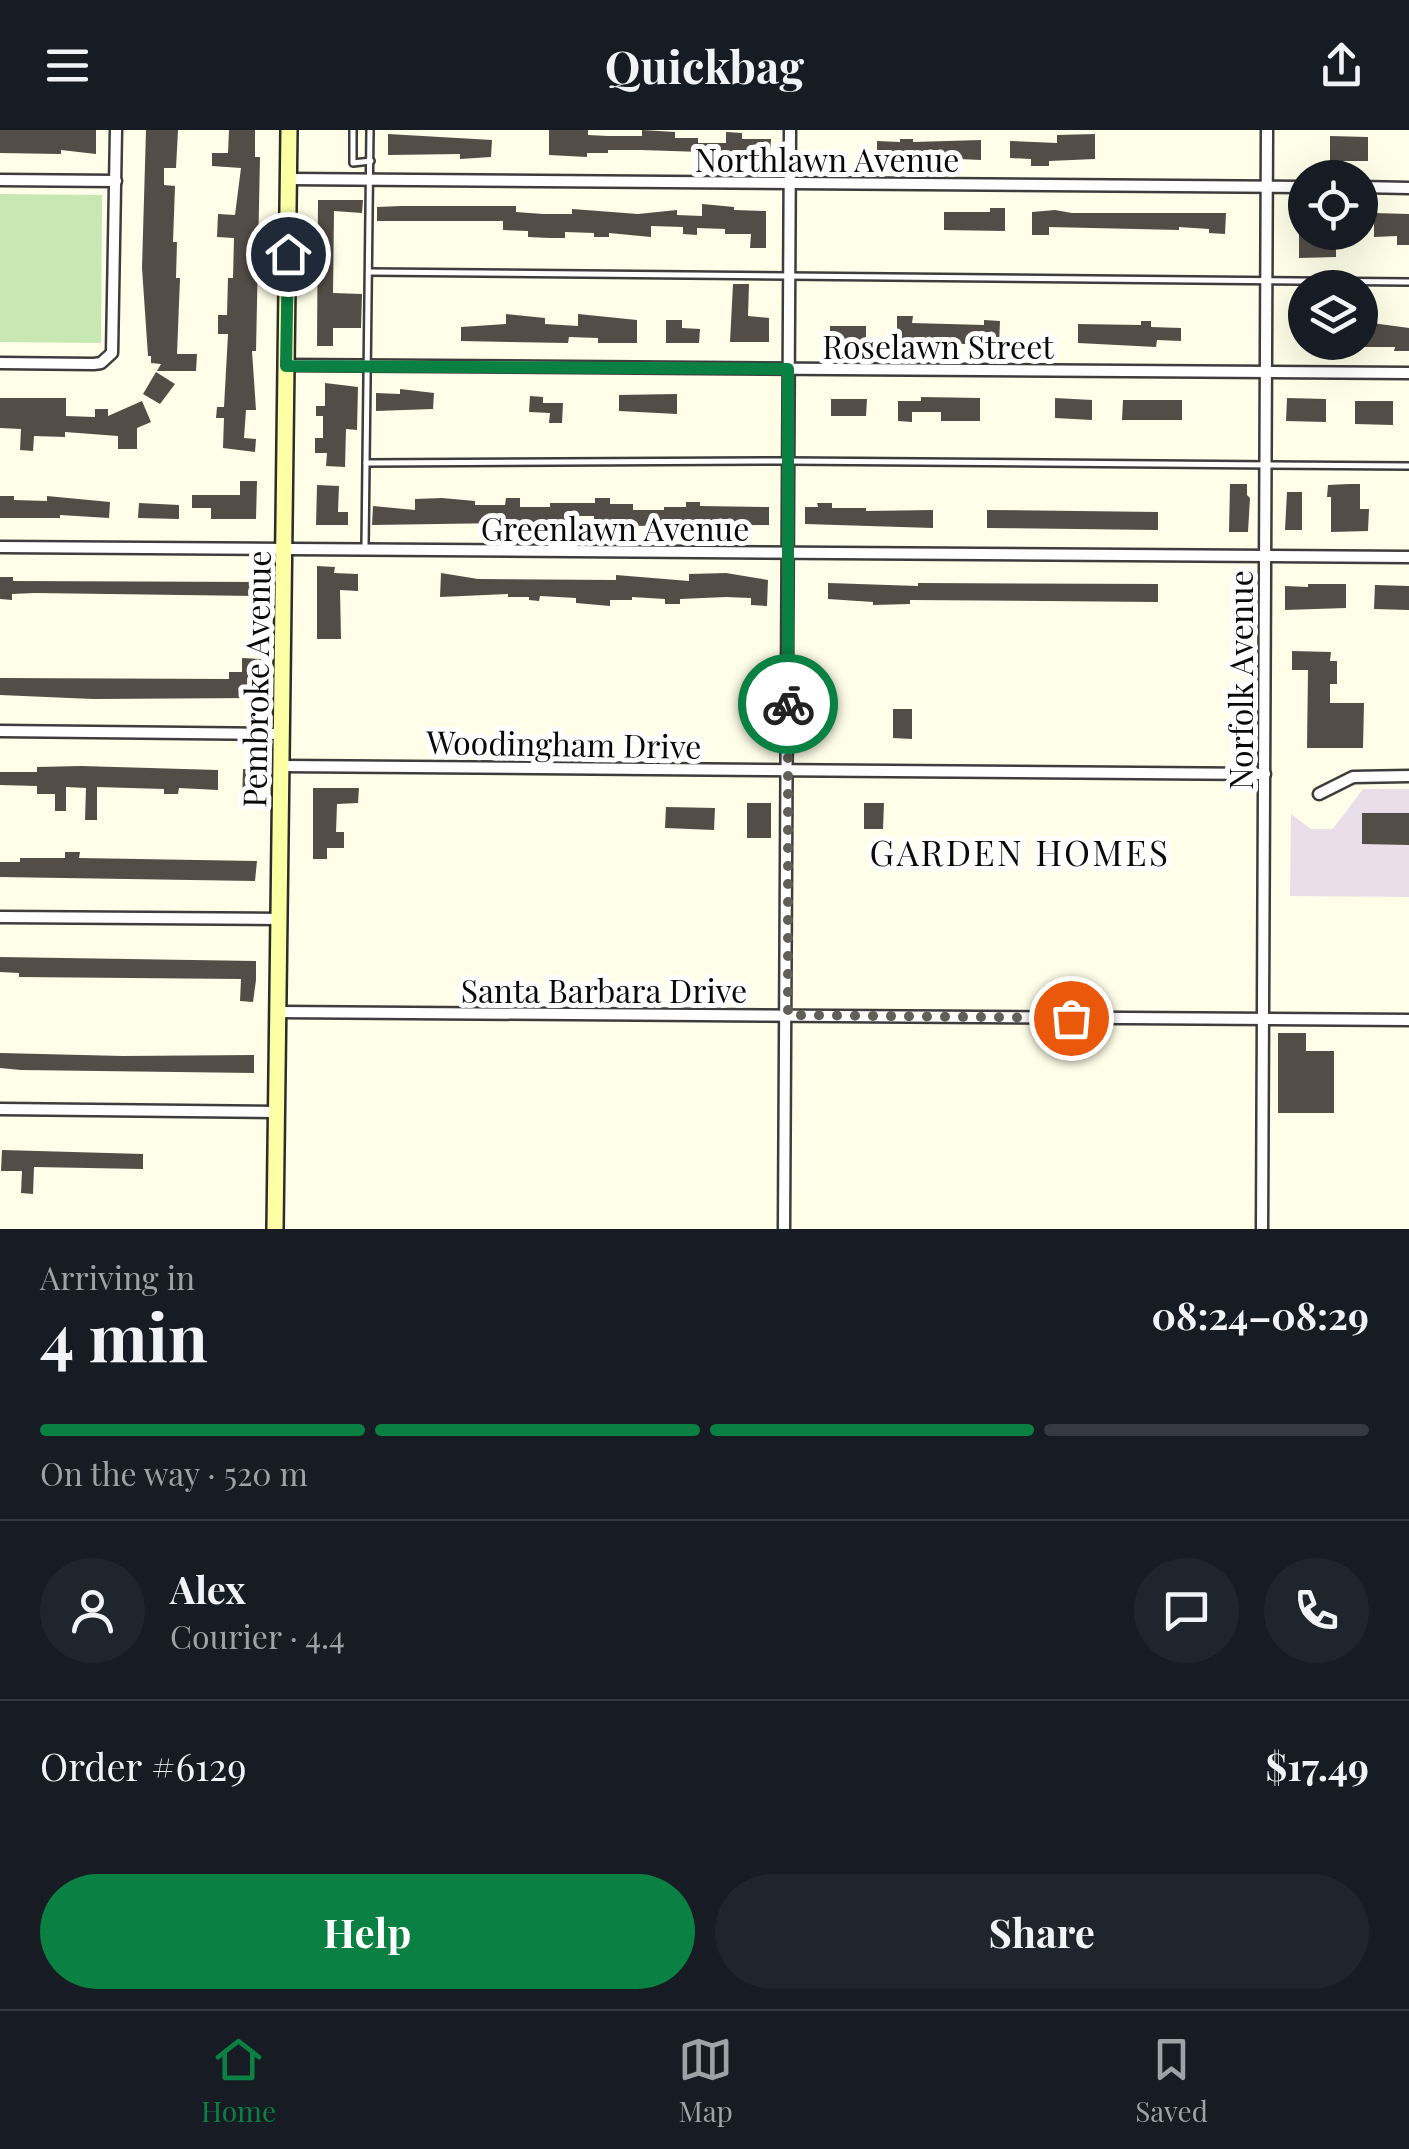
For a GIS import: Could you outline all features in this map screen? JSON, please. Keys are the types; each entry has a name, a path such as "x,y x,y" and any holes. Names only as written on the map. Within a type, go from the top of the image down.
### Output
{"street":[{"path":"0,363 94,364 107,359 114,345 116,130"},
{"name":"Pembroke Avenue","path":"276,1229 289,130"},
{"path":"784,1229 790,130"},
{"name":"Norfolk Avenue","path":"1262,1229 1267,130"},
{"name":"Northlawn Avenue","path":"288,179 1288,187"},
{"path":"0,180 116,181"},
{"path":"1378,187 1409,188"},
{"name":"Roselawn Street","path":"286,366 1409,373"},
{"name":"Greenlawn Avenue","path":"0,547 1409,557"},
{"path":"0,731 282,734"},
{"name":"Woodingham Drive","path":"282,766 1265,774"},
{"path":"1319,794 1353,777 1409,776"},
{"path":"0,917 280,920"},
{"name":"Santa Barbara Drive","path":"279,1012 1409,1020"},
{"path":"0,1109 277,1112"}],"lane":[{"path":"353,130 353,162 371,162"},
{"path":"365,550 370,130"},
{"path":"370,272 1409,282"},
{"path":"366,463 788,461 1409,466"}],"shaded area":[{"path":"1363,789 1409,789 1409,897 1290,896 1291,814 1311,829 1333,829"}],"green space":[{"path":"0,194 102,195 101,343 0,342"}],"building":[{"path":"0,130 96,130 96,154 61,150 61,154 0,153"},
{"path":"146,130 178,130 176,168 164,168 164,185 175,186 173,242 177,242 176,278 180,278 177,354 197,354 196,371 157,371 161,364 151,363 148,356 142,268"},
{"path":"229,130 255,130 255,157 260,157 256,351 252,351 256,410 246,410 244,438 256,439 255,452 223,448 224,418 216,418 217,407 224,407 228,334 218,334 218,315 227,315 234,238 217,237 218,214 235,215 241,168 212,166 212,153 228,153"},
{"path":"549,130 588,130 588,135 608,136 642,136 642,130 675,132 675,138 698,138 698,143 726,143 726,132 742,133 742,139 771,139 770,158 719,154 719,163 702,163 702,152 641,150 608,150 587,153 587,157 549,155"},
{"path":"388,134 492,140 491,157 388,155"},
{"path":"1095,134 1095,159 1049,161 1049,166 1031,166 1031,159 1010,158 1010,141 1057,143 1057,135"},
{"path":"1330,136 1368,137 1368,160 1330,160"},
{"path":"981,140 981,160 891,156 877,159 877,141"},
{"path":"318,200 363,200 362,213 334,211 333,293 362,294 361,328 333,328 333,346 317,346"},
{"path":"702,204 766,211 766,248 750,248 751,234 725,234 725,229 697,228 697,235 683,234 683,227 651,226 651,237 609,233 609,237 594,237 594,233 565,232 565,238 550,238 528,237 528,231 503,230 503,221 377,221 377,207 516,206 516,212 543,214 572,214 572,209 638,214 677,210 677,215 702,216"},
{"path":"990,208 1005,208 1005,231 944,230 944,212 990,212"},
{"path":"1032,212 1226,213 1225,234 1179,227 1049,227 1049,235 1032,235"},
{"path":"1378,213 1409,214 1409,245 1397,245 1397,236 1378,237"},
{"path":"1299,250 1336,250 1336,257 1299,258"},
{"path":"733,284 749,284 748,316 769,318 769,342 730,342"},
{"path":"506,314 545,318 545,324 578,326 578,314 637,320 637,343 598,343 598,338 569,337 568,343 461,341 461,327 506,324"},
{"path":"897,316 913,316 912,323 984,325 984,320 1000,321 999,345 897,342"},
{"path":"666,320 682,320 682,328 700,329 699,343 666,343"},
{"path":"1141,321 1151,321 1151,327 1181,328 1181,341 1157,340 1156,347 1078,343 1078,324 1141,325"},
{"path":"1378,324 1409,328 1409,351 1394,351 1395,347 1378,347"},
{"path":"830,326 866,326 866,344 830,343"},
{"path":"156,372 175,384 160,404 143,394"},
{"path":"325,383 358,387 357,430 346,429 345,467 326,466 327,453 315,453 315,438 323,438 323,416 316,416 316,406 325,406"},
{"path":"400,389 434,393 433,409 376,411 376,393 400,394"},
{"path":"677,394 677,414 619,411 619,395"},
{"path":"530,396 543,397 543,403 563,403 562,423 549,423 550,413 529,412"},
{"path":"921,397 980,398 980,421 941,421 941,412 912,412 912,422 898,421 898,401 921,401"},
{"path":"0,398 66,398 66,416 95,417 95,409 108,409 108,416 142,401 151,422 137,428 137,449 118,449 118,436 65,432 65,437 34,436 33,451 20,450 21,429 0,428"},
{"path":"1055,398 1092,400 1092,420 1055,418"},
{"path":"1287,398 1326,399 1326,422 1286,421"},
{"path":"831,399 867,399 866,416 831,416"},
{"path":"1123,400 1182,400 1182,420 1122,420"},
{"path":"1355,401 1393,401 1393,425 1355,424"},
{"path":"240,481 257,481 256,519 211,519 211,508 192,508 192,495 240,495"},
{"path":"1230,484 1247,484 1248,532 1229,532"},
{"path":"1360,484 1360,509 1369,509 1368,531 1331,532 1328,485"},
{"path":"317,485 339,486 338,512 348,512 348,525 316,525"},
{"path":"1287,492 1302,492 1302,530 1285,530"},
{"path":"0,496 14,496 14,500 47,501 47,496 110,502 109,518 0,518"},
{"path":"506,498 520,498 520,507 595,503 595,498 610,498 610,504 633,504 633,510 686,507 686,502 700,502 700,506 769,507 769,525 618,526 594,524 594,516 565,516 565,527 505,523 372,525 373,506 415,510 415,499 475,501 475,505 505,505"},
{"path":"139,503 179,505 179,519 138,518"},
{"path":"817,503 866,511 933,510 933,528 805,524 805,507 818,507"},
{"path":"987,510 1158,512 1158,530 987,528"},
{"path":"317,566 335,567 334,573 358,574 358,591 340,590 341,639 317,639"},
{"path":"441,573 478,579 616,580 616,575 689,581 689,574 726,573 768,580 767,606 751,605 751,598 726,597 680,599 680,604 665,604 665,599 632,597 610,600 610,606 576,603 576,598 540,596 539,601 508,594 440,597"},
{"path":"0,577 13,577 13,581 262,582 262,596 35,593 12,594 12,600 0,599"},
{"path":"828,583 1158,584 1158,602 910,600 910,604 873,605 828,599"},
{"path":"1346,584 1346,608 1285,610 1285,586"},
{"path":"1375,585 1409,586 1409,610 1374,609"},
{"path":"1292,651 1331,652 1330,661 1337,661 1337,684 1330,684 1330,703 1364,703 1363,748 1307,748 1308,670 1292,670"},
{"path":"242,658 261,659 260,698 0,695 0,678 229,679 229,672 242,672"},
{"path":"893,709 912,709 912,739 893,738"},
{"path":"81,766 218,770 218,790 179,788 178,794 164,794 164,789 97,787 97,820 85,820 86,788 66,787 66,811 55,811 55,794 37,794 37,786 0,785 0,772"},
{"path":"243,769 259,770 261,803 242,803"},
{"path":"313,788 359,788 358,803 337,804 336,832 344,832 344,848 327,848 327,859 313,859"},
{"path":"747,803 771,803 771,838 747,838"},
{"path":"864,803 884,803 883,829 864,829"},
{"path":"666,807 715,808 714,830 665,828"},
{"path":"1362,813 1409,813 1409,845 1362,844"},
{"path":"65,852 80,852 79,858 257,861 255,881 0,877 0,862 65,858"},
{"path":"0,957 256,961 256,980 253,1002 240,1001 241,979 19,977 19,973 0,972"},
{"path":"1278,1033 1306,1033 1306,1051 1334,1051 1334,1113 1278,1113"},
{"path":"0,1053 254,1055 254,1073 21,1070 0,1068"},
{"path":"2,1150 143,1154 143,1169 34,1167 33,1194 21,1193 22,1171 1,1171"}],"way so far":[{"path":"788,704 788,1015 1071,1018"}],"district":[{"name":"GARDEN HOMES","path":"1020,851"}],"route":[{"path":"288,254 286,366 788,369 788,704"}]}
